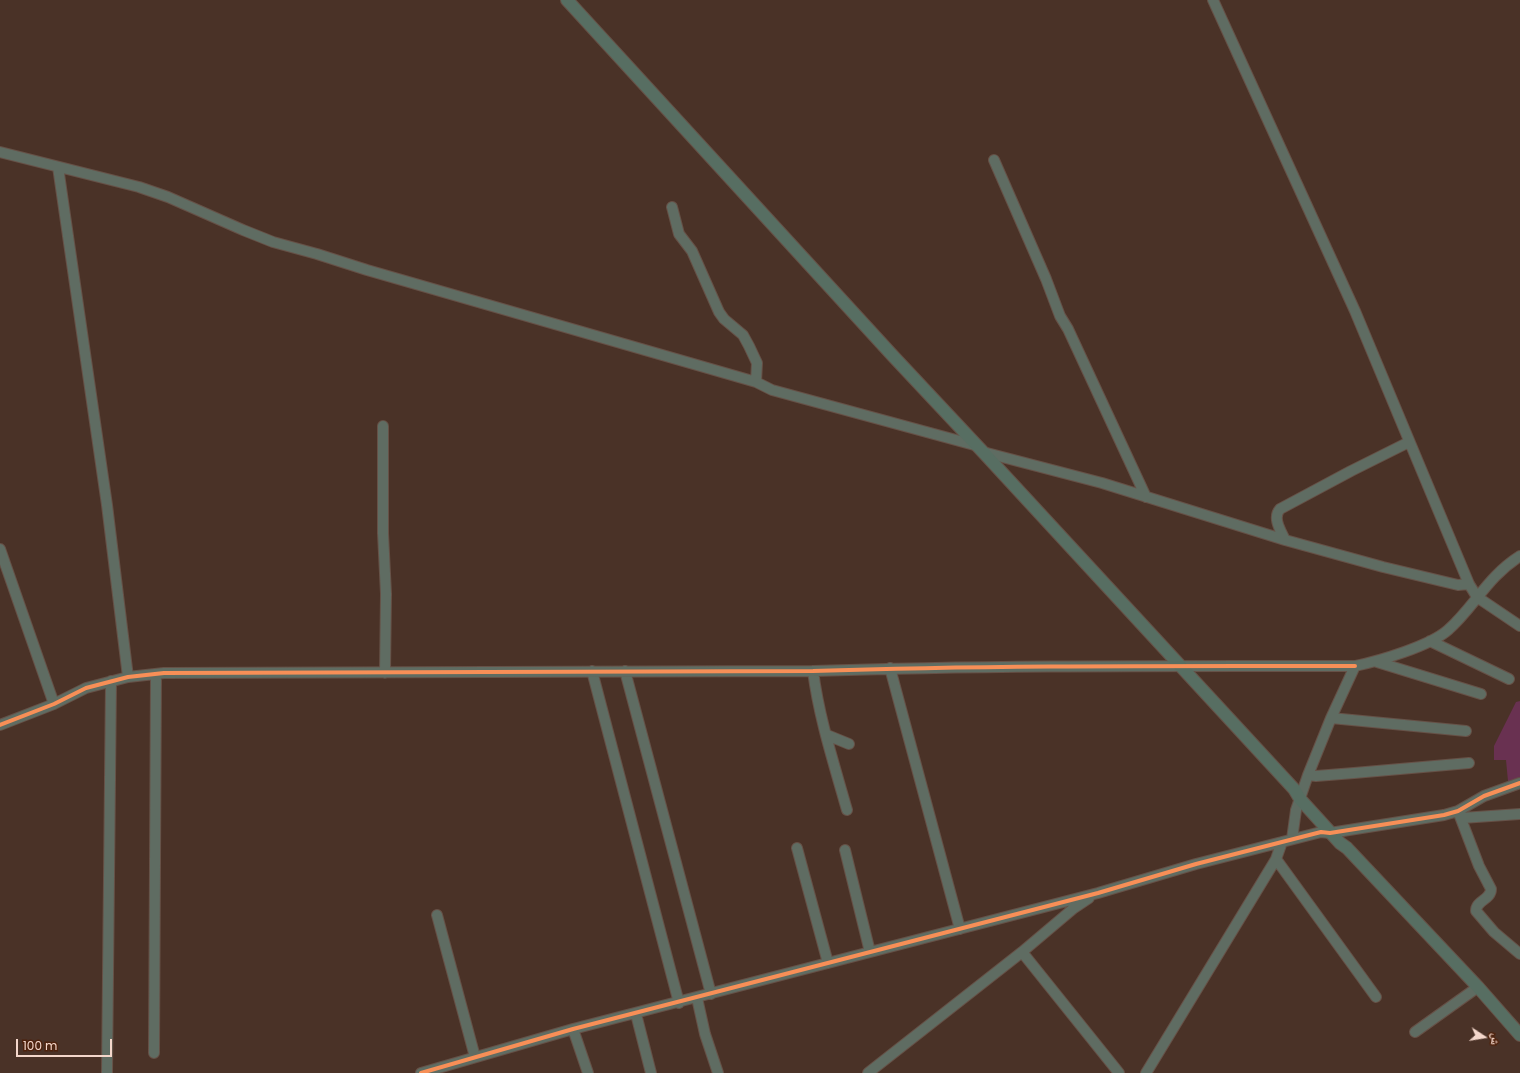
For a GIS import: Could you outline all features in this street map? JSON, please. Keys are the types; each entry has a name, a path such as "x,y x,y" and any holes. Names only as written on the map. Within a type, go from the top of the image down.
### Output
{"main road":[{"path":"567,0 893,356 1180,665 1328,829 1344,840 1347,848 1478,987 1520,1035"}],"street":[{"path":"1213,0 1354,311 1469,584 1477,597 1520,626"},
{"path":"0,152 139,187 168,197 273,242 647,352 756,382 772,390 1102,483 1286,540 1383,567 1458,585 1469,584"},
{"path":"994,160 1046,278 1060,316 1068,329 1146,497"},
{"path":"58,167 107,505 128,677"},
{"path":"672,207 679,234 692,251 719,312 724,319 743,335 749,346 757,363 756,382"},
{"path":"383,426 383,533 386,594 385,673"},
{"path":"1286,540 1279,529 1277,519 1277,513 1280,509 1409,442"},
{"path":"0,549 54,704"},
{"path":"0,725 54,704 86,688 128,677 156,674 813,671 890,668 1180,665 1355,666 1377,662 1430,641 1447,631 1461,617 1502,568 1520,556"},
{"path":"1430,641 1509,679"},
{"path":"1377,662 1481,694"},
{"path":"1146,1073 1287,841 1296,810 1298,794 1308,775 1355,666"},
{"path":"890,668 960,929"},
{"path":"592,671 679,1002"},
{"path":"625,671 711,994"},
{"path":"813,671 815,687 847,810"},
{"path":"154,1053 156,674"},
{"path":"107,1073 111,681"},
{"path":"1332,718 1466,731"},
{"path":"827,735 849,744"},
{"path":"1308,775 1316,776 1346,774 1469,763"},
{"path":"1460,814 1484,796 1520,783"},
{"path":"1460,814 1479,866 1491,893 1478,904 1476,911 1494,932 1520,954"},
{"path":"421,1073 573,1029 636,1014 1098,893 1196,864 1328,829 1444,815 1520,814"},
{"path":"797,848 828,963"},
{"path":"845,850 870,952"},
{"path":"1276,859 1376,996"},
{"path":"868,1073 1022,952 1074,908 1098,893"},
{"path":"438,915 475,1057"},
{"path":"1022,952 1119,1073"},
{"path":"1415,1032 1478,987"},
{"path":"697,998 705,1034 718,1073"},
{"path":"636,1014 651,1073"},
{"path":"573,1029 588,1073"}],"shaded area":[{"path":"1520,701 1520,780 1508,781 1506,760 1494,760 1494,746 1516,702"}],"cycle path":[{"path":"0,725 54,704 86,688 128,677 164,673 813,671 1016,667 1355,666"},
{"path":"421,1073 573,1029 1098,893 1196,864 1321,832 1330,833 1444,815 1458,811 1484,796 1520,783"}]}
